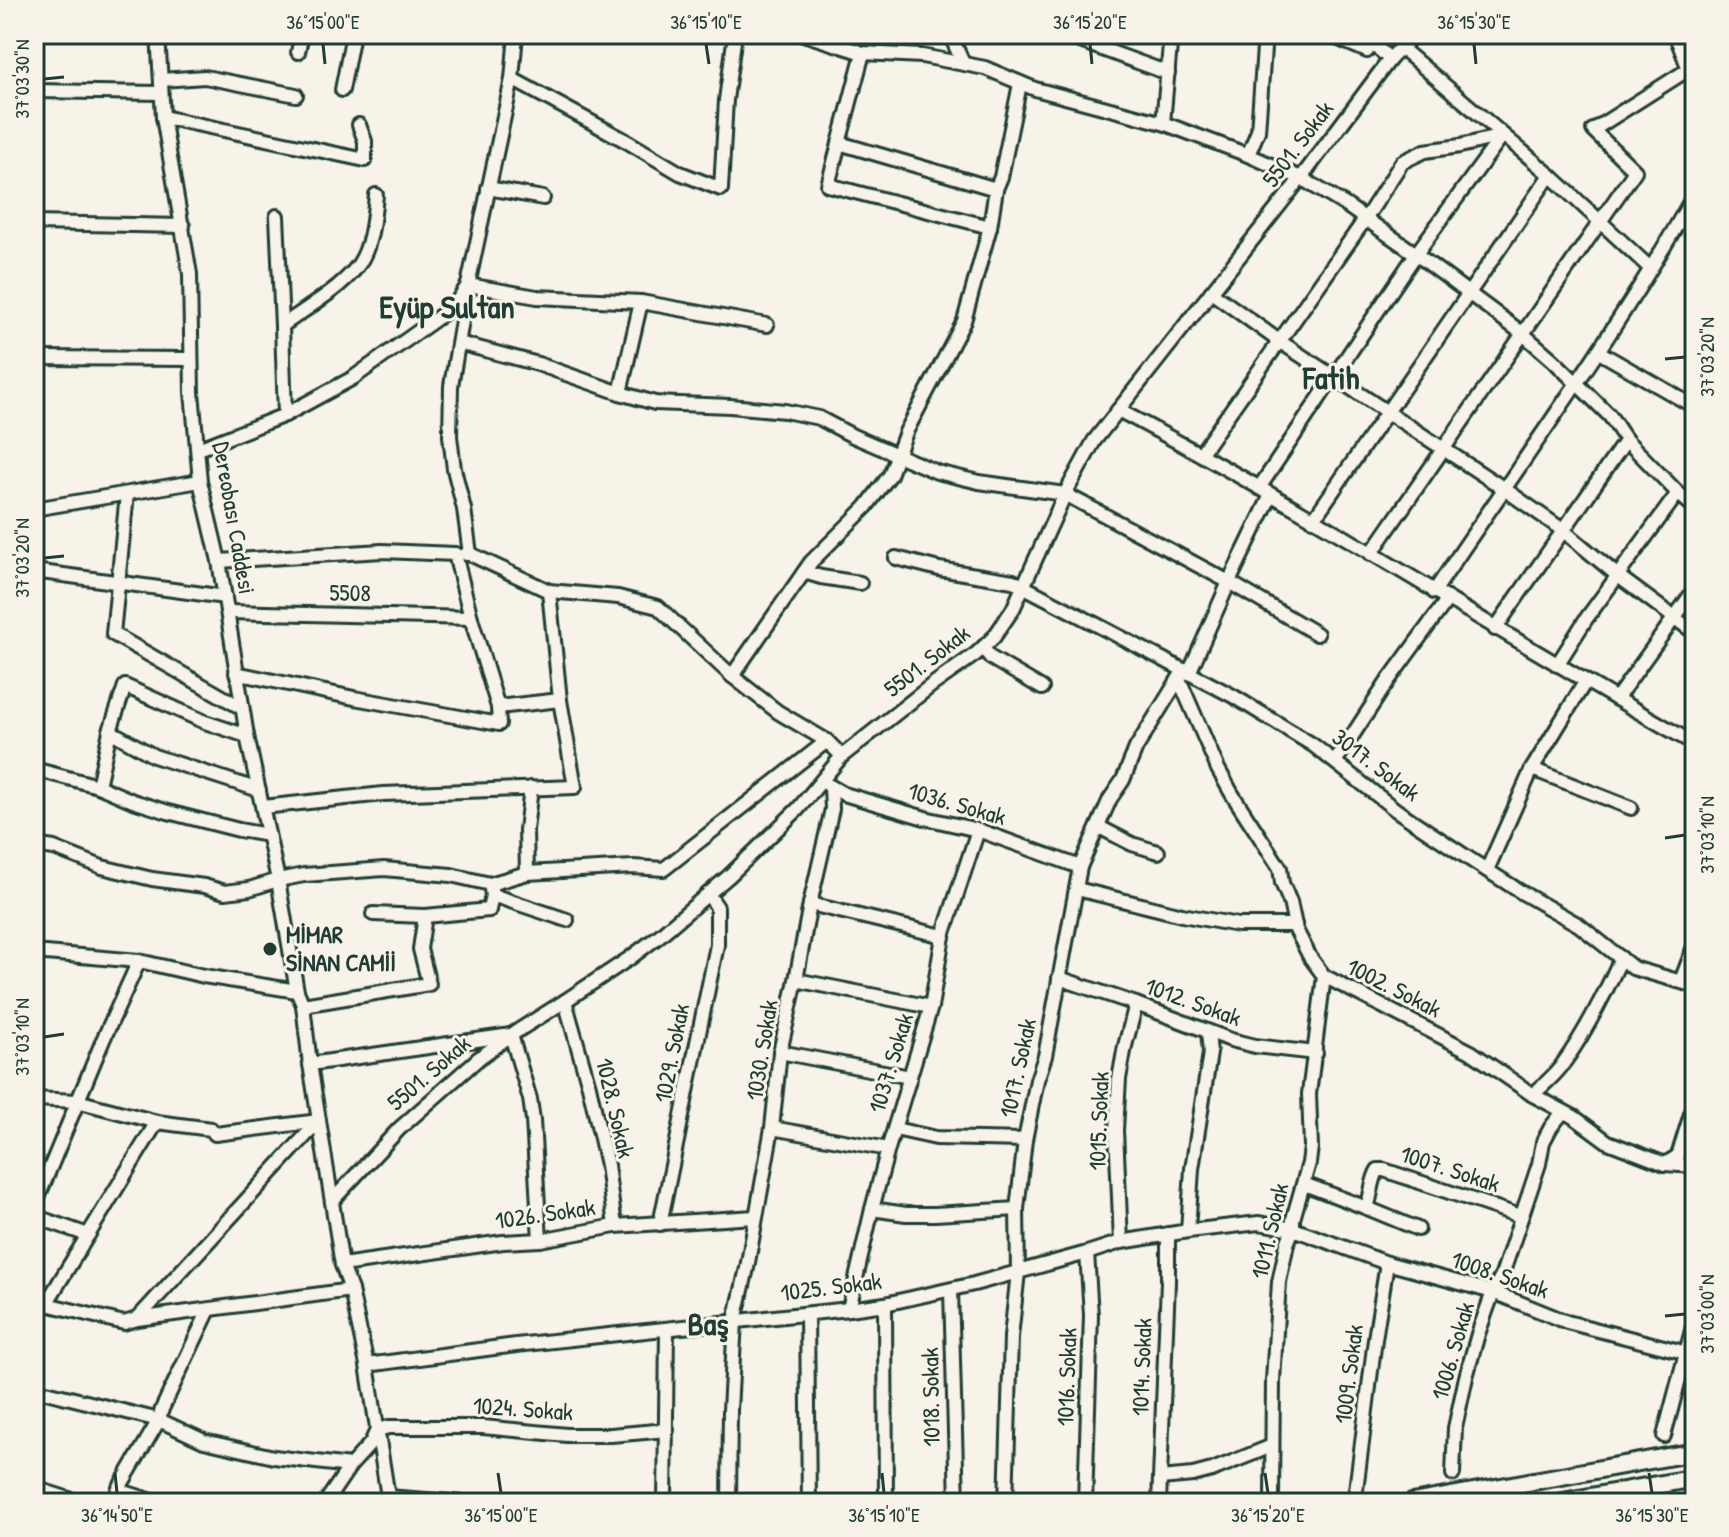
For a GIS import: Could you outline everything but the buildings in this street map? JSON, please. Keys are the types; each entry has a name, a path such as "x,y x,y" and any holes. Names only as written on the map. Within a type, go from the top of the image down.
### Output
{"highway":[{"path":"1412,1503 1695,1452"},
{"path":"1557,1503 1695,1478"},
{"path":"34,1490 75,1503"}],"street":[{"name":"Dereobası Caddesi","path":"158,34 163,117 190,274 192,392 200,481 219,561 247,736 278,880 297,991 303,1005 342,1265 351,1290 367,1365 388,1500"},
{"path":"298,52 302,34"},
{"path":"342,90 353,34"},
{"path":"470,554 450,436 451,386 468,285 512,79 516,34"},
{"path":"512,79 680,173 721,189 726,100 735,34"},
{"path":"803,34 863,53 922,56 985,68 1020,84 1163,123 1301,178 1366,218 1522,333 1610,416 1626,440 1695,508"},
{"path":"950,34 963,63"},
{"path":"1061,34 1168,73"},
{"path":"1163,123 1171,34"},
{"path":"1248,155 1258,131 1265,34"},
{"path":"1327,34 1367,51 1372,44"},
{"path":"1361,34 1390,59"},
{"name":"5501. Sokak","path":"332,1201 399,1129 479,1058 659,936 827,784 842,756 983,648 1003,625 1024,587 1065,494 1094,441 1301,178 1390,59 1414,34"},
{"path":"1675,34 1695,84"},
{"path":"1401,48 1550,175 1650,268"},
{"path":"863,53 828,185 990,227"},
{"path":"1371,554 1635,171 1593,130 1689,69"},
{"path":"161,80 205,77 296,95"},
{"path":"732,676 811,562 866,507 890,475 906,432 964,321 990,227 1020,84"},
{"path":"34,91 160,93"},
{"path":"163,117 365,160 365,141 359,125"},
{"path":"1201,453 1402,162 1425,151 1502,136"},
{"path":"1259,488 1416,254 1502,136"},
{"path":"839,143 996,189"},
{"path":"1313,520 1550,175"},
{"path":"488,188 543,198"},
{"path":"1434,592 1599,352 1695,193"},
{"path":"282,326 356,270 365,255 376,195"},
{"path":"277,216 285,415"},
{"path":"34,223 183,226"},
{"path":"468,285 537,297 641,302 767,325"},
{"path":"198,449 285,415 353,378 454,306 468,285"},
{"path":"1211,292 1279,341 1503,488 1564,531 1695,633"},
{"path":"620,393 641,302"},
{"path":"459,343 538,364 655,403 785,411 819,418 937,472 979,482 1065,494 1229,582 1317,634"},
{"path":"1599,352 1695,407"},
{"path":"34,358 191,359"},
{"path":"1118,410 1201,453 1495,629 1695,744"},
{"path":"1495,629 1626,440"},
{"path":"34,509 200,481"},
{"path":"1557,665 1586,619 1678,493"},
{"path":"127,494 113,634 242,708"},
{"name":"1017. Sokak","path":"1006,1503 1011,1337 1018,1272 1017,1209 1025,1140 1045,1056 1080,867 1136,748 1184,674 1271,495"},
{"path":"219,561 382,551 470,554 549,591 618,597 658,607 732,676 778,712 827,741 842,756"},
{"path":"236,673 499,724 498,707 455,554"},
{"name":"3017. Sokak","path":"896,558 939,569 1013,581 1184,674 1233,696 1300,736 1396,810 1579,925 1633,968 1695,986"},
{"path":"34,571 225,597"},
{"path":"804,572 860,583"},
{"path":"1616,699 1695,589"},
{"path":"263,807 383,794 575,787 560,700 549,591"},
{"path":"1335,762 1388,681 1447,600"},
{"name":"5508","path":"228,612 471,618"},
{"path":"983,648 991,658 1042,688"},
{"name":"1002. Sokak","path":"1184,674 1218,769 1280,868 1295,925 1310,957 1324,976 1471,1052 1608,1142 1665,1164 1695,1166"},
{"path":"1487,870 1532,769 1585,682"},
{"path":"98,786 110,731 125,686 205,722 247,736"},
{"path":"498,707 560,700"},
{"path":"110,731 154,756 259,790"},
{"path":"491,890 527,873 633,867 664,869 827,741"},
{"path":"34,769 98,786 168,812 268,835"},
{"path":"1532,769 1631,808"},
{"name":"1036. Sokak","path":"827,784 844,794 978,830 1080,867"},
{"name":"1030. Sokak","path":"729,1503 735,1321 772,1128 780,1052 832,809 827,784"},
{"path":"527,873 526,830 531,788"},
{"path":"1099,827 1132,844 1158,852"},
{"name":"1037. Sokak","path":"849,1309 888,1149 931,1007 943,936 978,830"},
{"path":"34,845 54,848 102,867 225,892 304,875 384,869 451,875 567,920"},
{"path":"1077,889 1182,915 1238,925 1295,925"},
{"path":"373,914 425,916 489,910 491,890"},
{"name":"1029. Sokak","path":"660,1224 717,945 717,907 708,894"},
{"path":"810,904 943,936"},
{"path":"303,1005 429,984 420,949 425,916"},
{"path":"1681,981 1695,944"},
{"path":"34,952 139,961 204,976 297,991"},
{"path":"1533,1095 1558,1070 1579,1040 1621,958"},
{"path":"34,1207 139,961"},
{"name":"1011. Sokak","path":"1272,1496 1279,1282 1311,1147 1309,1094 1324,976"},
{"name":"1012. Sokak","path":"1059,978 1255,1046 1316,1053"},
{"path":"796,980 931,1007"},
{"name":"1028. Sokak","path":"565,1001 607,1165 615,1226"},
{"name":"1015. Sokak","path":"1121,1242 1116,1130 1119,1079 1136,1004"},
{"path":"1188,1231 1192,1169 1210,1053 1208,1032"},
{"path":"310,1064 511,1035 533,1120 540,1240"},
{"path":"780,1052 910,1077"},
{"path":"34,1099 77,1101 157,1122 211,1129 215,1134 319,1121"},
{"path":"1665,1164 1678,1156 1695,1101"},
{"name":"1006. Sokak","path":"1453,1474 1455,1428 1478,1334 1502,1275 1539,1164 1543,1142 1563,1112"},
{"path":"137,1319 319,1121"},
{"path":"157,1122 88,1235 40,1302 124,1323 351,1290"},
{"path":"772,1128 888,1149"},
{"path":"895,1129 936,1138 1025,1140"},
{"name":"1007. Sokak","path":"1367,1208 1378,1170 1520,1216"},
{"path":"1304,1184 1418,1229"},
{"path":"872,1209 906,1214 1017,1209"},
{"path":"34,1216 88,1235"},
{"name":"1026. Sokak","path":"342,1265 503,1242 540,1240 615,1226 755,1217"},
{"name":"1025. Sokak","path":"367,1365 516,1345 885,1304 951,1290 1121,1242 1259,1223 1293,1229"},
{"name":"1008. Sokak","path":"1293,1229 1387,1263 1493,1292 1567,1322 1690,1354"},
{"name":"1014. Sokak","path":"1159,1503 1168,1234"},
{"name":"1016. Sokak","path":"1085,1503 1091,1315 1087,1253"},
{"name":"1009. Sokak","path":"1356,1490 1387,1263"},
{"name":"1018. Sokak","path":"951,1290 957,1503"},
{"path":"885,1304 886,1503"},
{"path":"159,1503 118,1490 159,1420 209,1310"},
{"path":"807,1314 809,1503"},
{"path":"1664,1436 1690,1354 1695,1319"},
{"path":"665,1503 667,1329"},
{"path":"34,1389 159,1420 204,1441 274,1457 350,1466"},
{"name":"1024. Sokak","path":"377,1430 447,1426 567,1435 667,1430"},
{"path":"325,1503 350,1466 371,1443 377,1430"},
{"path":"1160,1478 1212,1470 1272,1446"},
{"path":"388,1500 464,1503"}],"place":[{"name":"MİMAR SİNAN CAMİİ","path":"270,949"}],"district":[{"name":"Eyüp Sultan","path":"447,307"},
{"name":"Fatih","path":"1331,378"},
{"name":"Baş","path":"708,1324"}]}
